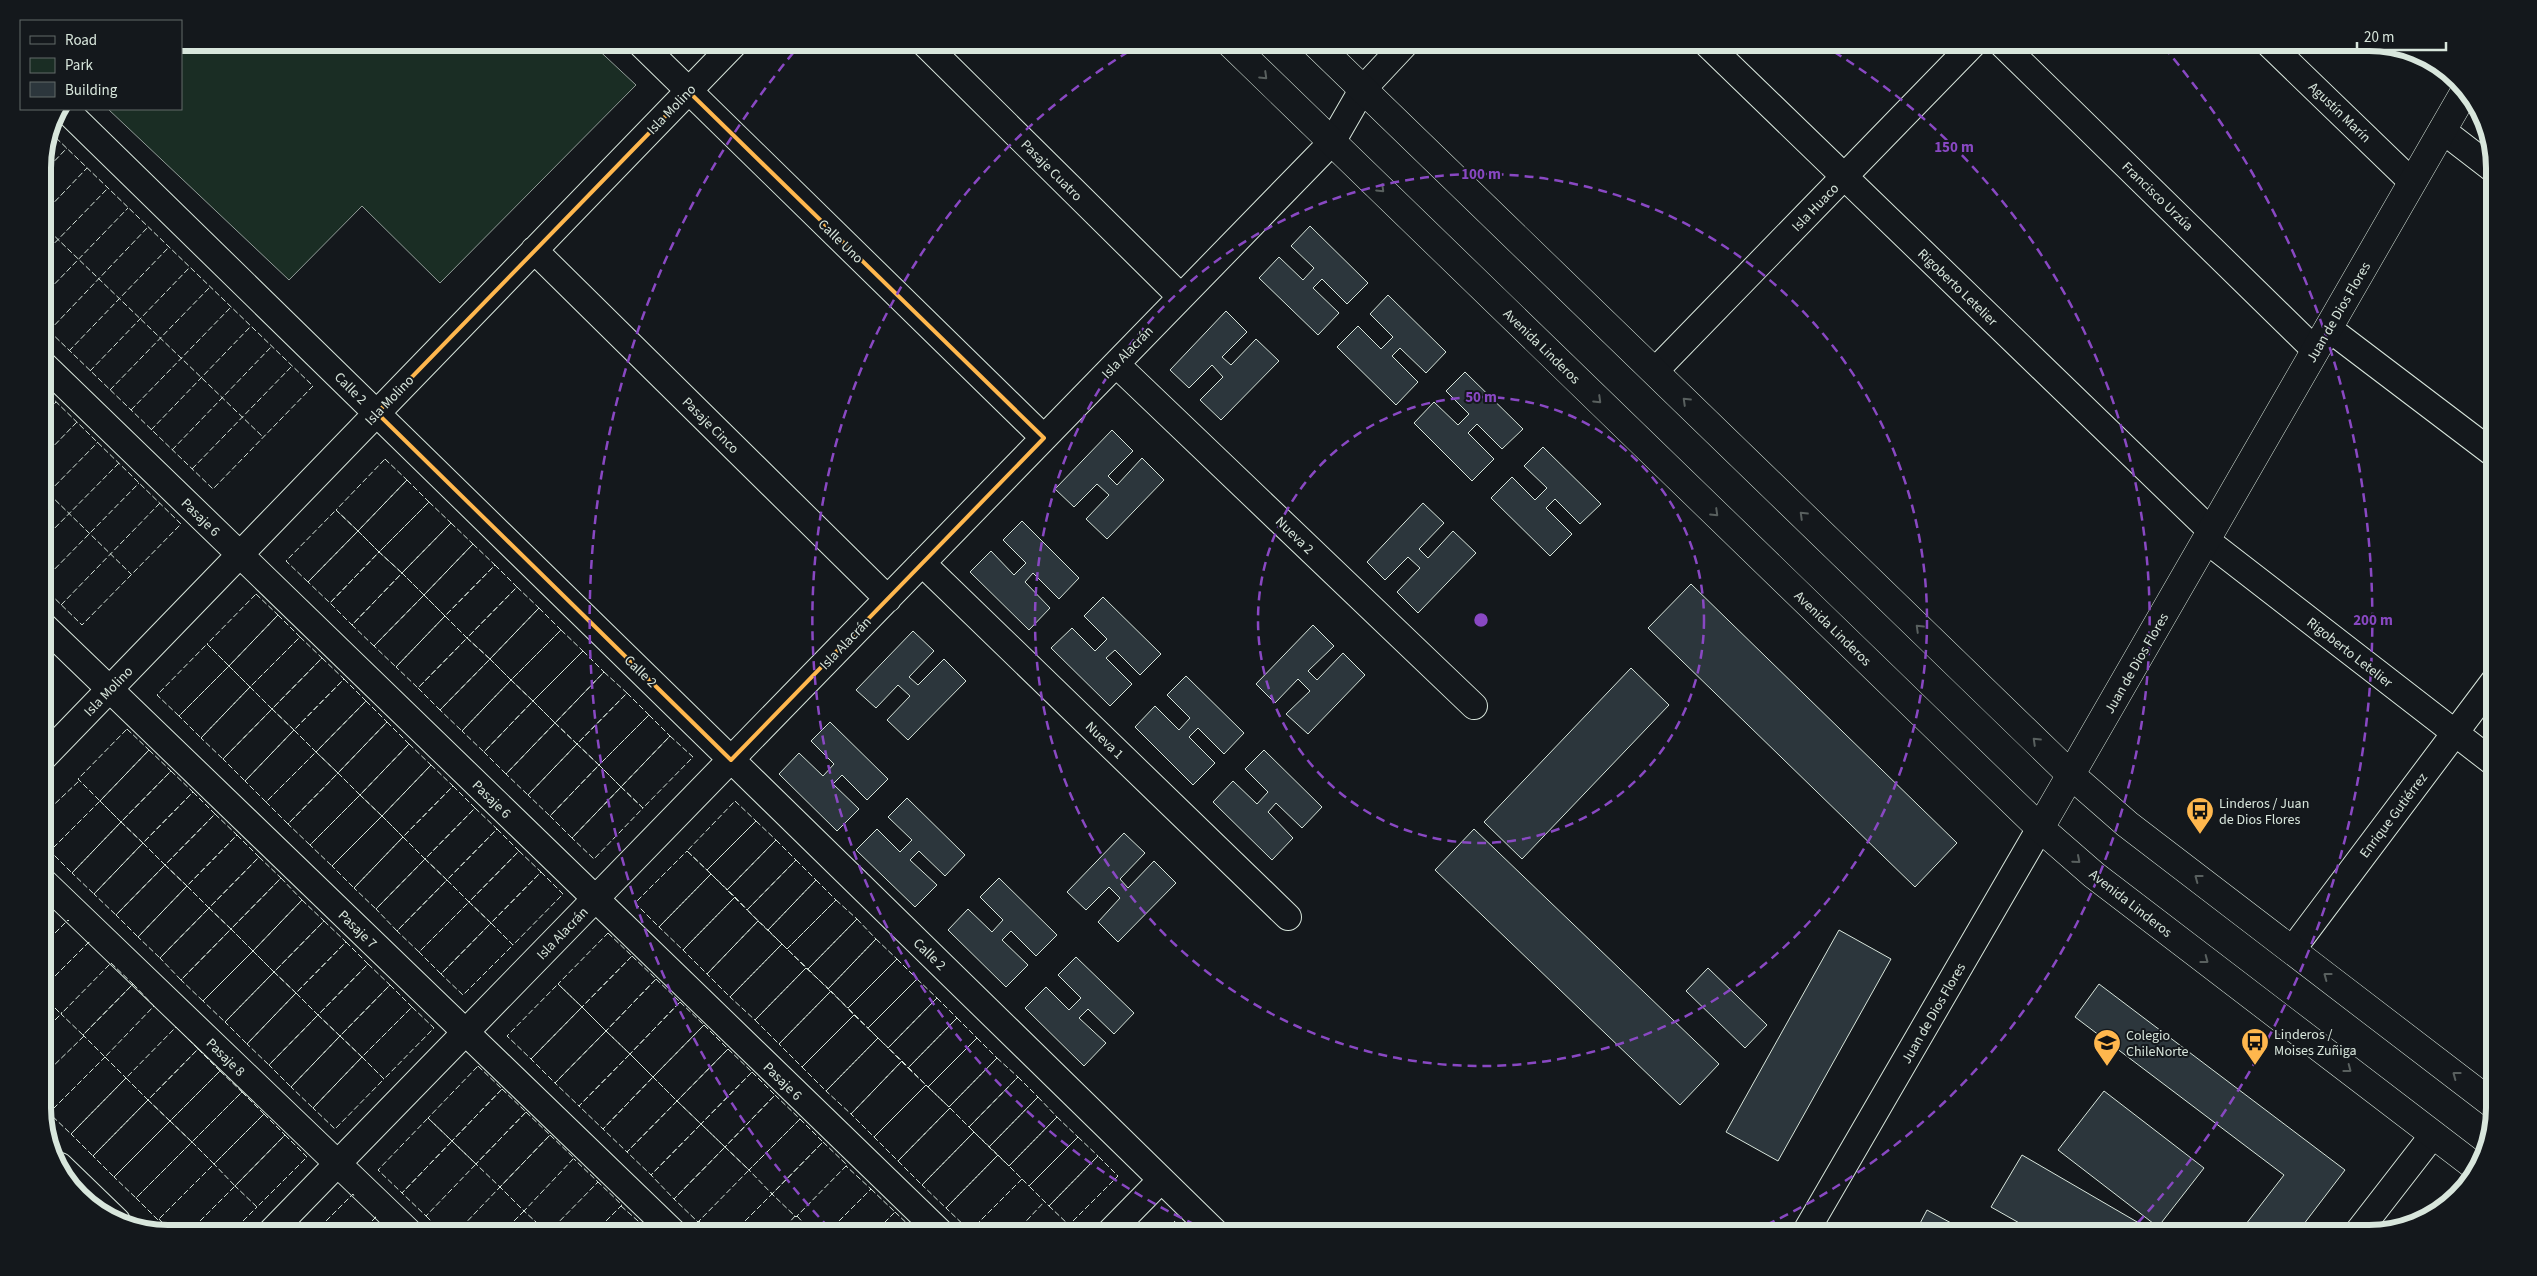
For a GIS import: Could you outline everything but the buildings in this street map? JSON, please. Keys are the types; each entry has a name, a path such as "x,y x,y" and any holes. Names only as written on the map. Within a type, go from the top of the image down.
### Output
{"street":[{"path":"1323,51 2071,775 2127,824 2486,1099"},
{"name":"Isla Alacrán","path":"279,1225 1332,142 1362,90 1398,51"},
{"name":"Rigoberto Letelier","path":"1715,51 1844,176 2209,536 2486,756"},
{"name":"Isla Huaco","path":"1654,371 1965,51"},
{"name":"Francisco Urzúa","path":"2010,51 2322,339 2485,448"},
{"name":"Agustín Marín","path":"2276,51 2412,182"},
{"name":"Calle Uno","path":"649,52 1044,438"},
{"name":"Isla Molino","path":"52,749 727,52"},
{"name":"Pasaje Cuatro","path":"933,52 1181,297"},
{"name":"Avenida Linderos","path":"1239,52 2040,828 2094,875 2471,1164"},
{"name":"Juan de Dios Flores","path":"1810,1225 2461,97"},
{"name":"Calle 2","path":"67,110 1207,1225"},
{"path":"2442,130 2485,163"},
{"name":"Pasaje Cinco","path":"534,250 888,599"},
{"name":"Nueva 2","path":"1116,364 1474,706"},
{"name":"Pasaje 6","path":"52,373 931,1225"},
{"name":"Nueva 1","path":"922,563 1288,916"},
{"name":"Pasaje 7","path":"52,634 665,1225"},
{"name":"Enrique Gutiérrez","path":"2292,950 2486,692"},
{"name":"Pasaje 8","path":"52,890 401,1225"},
{"path":"2364,1225 2433,1135"},
{"path":"1118,1225 1161,1180"}],"highlighted area":[{"path":"689,92 1044,438 731,760 377,413"}],"green space":[{"path":"182,52 600,52 636,85 440,283 362,206 289,280 109,110 182,110"}],"fence":[{"path":"52,334 213,489 313,386 55,137"},
{"path":"52,164 67,148"},
{"path":"52,205 87,168"},
{"path":"52,246 108,188"},
{"path":"52,287 128,208"},
{"path":"52,328 148,227"},
{"path":"52,234 263,437"},
{"path":"69,351 169,247"},
{"path":"90,371 190,267"},
{"path":"110,390 210,287"},
{"path":"131,410 231,307"},
{"path":"151,430 251,326"},
{"path":"172,450 272,346"},
{"path":"192,469 292,366"},
{"path":"52,398 181,524 82,625 52,596"},
{"path":"52,406 56,402"},
{"path":"52,448 77,422"},
{"path":"52,489 98,442"},
{"path":"385,459 407,480 358,531 336,510 385,459"},
{"path":"52,531 119,463"},
{"path":"407,480 429,502 379,552 358,531 407,480"},
{"path":"52,572 139,483"},
{"path":"52,497 131,574"},
{"path":"429,502 451,523 402,573 379,552 429,502"},
{"path":"61,605 160,503"},
{"path":"336,510 358,531 308,582 286,561 336,510"},
{"path":"451,523 473,544 424,595 402,573 451,523"},
{"path":"358,531 379,552 330,603 308,582 358,531"},
{"path":"473,544 495,565 445,616 424,595 473,544"},
{"path":"379,552 402,573 352,625 330,603 379,552"},
{"path":"495,565 517,587 467,638 445,616 495,565"},
{"path":"402,573 424,595 374,646 352,625 402,573"},
{"path":"517,587 539,608 490,659 467,638 517,587"},
{"path":"256,594 278,615 229,666 207,644 256,594"},
{"path":"424,595 445,616 396,667 374,646 424,595"},
{"path":"539,608 561,630 511,680 490,659 539,608"},
{"path":"278,615 300,637 250,687 229,666 278,615"},
{"path":"445,616 467,638 418,688 396,667 445,616"},
{"path":"561,630 583,651 533,701 511,680 561,630"},
{"path":"300,637 322,658 272,709 250,687 300,637"},
{"path":"467,638 490,659 440,710 418,688 467,638"},
{"path":"207,644 229,666 179,716 157,695 207,644"},
{"path":"583,651 604,672 555,723 533,701 583,651"},
{"path":"322,658 344,679 294,730 272,709 322,658"},
{"path":"490,659 511,680 462,731 440,710 490,659"},
{"path":"229,666 250,687 201,738 179,716 229,666"},
{"path":"604,672 627,693 577,744 555,723 604,672"},
{"path":"344,679 366,701 316,752 294,730 344,679"},
{"path":"511,680 533,701 484,752 462,731 511,680"},
{"path":"250,687 272,709 223,759 201,738 250,687"},
{"path":"627,693 649,715 599,765 577,744 627,693"},
{"path":"366,701 387,722 338,773 316,752 366,701"},
{"path":"533,701 555,723 506,774 484,752 533,701"},
{"path":"272,709 294,730 245,781 223,759 272,709"},
{"path":"649,715 670,736 621,787 599,765 649,715"},
{"path":"387,722 409,744 360,795 338,773 387,722"},
{"path":"555,723 577,744 528,795 506,774 555,723"},
{"path":"127,729 149,750 100,801 78,779 127,729"},
{"path":"294,730 316,752 266,802 245,781 294,730"},
{"path":"670,736 693,757 643,808 621,787 670,736"},
{"path":"409,744 431,765 382,816 360,795 409,744"},
{"path":"577,744 599,765 550,816 528,795 577,744"},
{"path":"149,750 171,771 121,822 100,801 149,750"},
{"path":"316,752 338,773 288,824 266,802 316,752"},
{"path":"431,765 453,786 403,837 382,816 431,765"},
{"path":"599,765 621,787 572,838 550,816 599,765"},
{"path":"171,771 193,792 143,843 121,822 171,771"},
{"path":"338,773 360,795 310,845 288,824 338,773"},
{"path":"52,806 79,781"},
{"path":"453,786 475,808 425,859 403,837 453,786"},
{"path":"621,787 643,808 594,859 572,838 621,787"},
{"path":"193,792 215,814 165,865 143,843 193,792"},
{"path":"360,795 382,816 332,866 310,845 360,795"},
{"path":"52,853 72,873 121,822 100,801"},
{"path":"52,849 100,801"},
{"path":"735,801 756,821 707,870 687,851 735,801"},
{"path":"475,808 497,829 447,880 425,859 475,808"},
{"path":"215,814 237,835 187,886 165,865 215,814"},
{"path":"382,816 403,837 354,888 332,866 382,816"},
{"path":"756,821 776,840 727,890 707,870 756,821"},
{"path":"121,822 143,843 94,894 72,873 121,822"},
{"path":"497,829 519,851 469,902 447,880 497,829"},
{"path":"237,835 259,857 209,908 187,886 237,835"},
{"path":"403,837 425,859 376,909 354,888 403,837"},
{"path":"776,840 796,860 747,910 727,890 776,840"},
{"path":"143,843 165,865 116,915 94,894 143,843"},
{"path":"519,851 541,872 491,923 469,902 519,851"},
{"path":"687,851 711,874 659,927 635,903 687,851"},
{"path":"259,857 281,878 231,929 209,908 259,857"},
{"path":"425,859 447,880 397,931 376,909 425,859"},
{"path":"796,860 816,880 768,930 747,910 796,860"},
{"path":"165,865 187,886 138,937 116,915 165,865"},
{"path":"541,872 563,894 513,945 491,923 541,872"},
{"path":"711,874 735,897 683,950 659,927 711,874"},
{"path":"281,878 302,900 253,951 231,929 281,878"},
{"path":"447,880 469,902 419,952 397,931 447,880"},
{"path":"816,880 836,900 787,949 768,930 816,880"},
{"path":"187,886 209,908 160,958 138,937 187,886"},
{"path":"735,897 758,921 707,974 683,950 735,897"},
{"path":"302,900 324,921 274,972 253,951 302,900"},
{"path":"836,900 857,919 808,969 787,949 836,900"},
{"path":"469,902 491,923 441,974 419,952 469,902"},
{"path":"209,908 231,929 181,980 160,958 209,908"},
{"path":"857,919 876,939 828,989 808,969 857,919"},
{"path":"52,936 69,921"},
{"path":"324,921 346,942 296,993 274,972 324,921"},
{"path":"758,921 782,944 730,997 707,974 758,921"},
{"path":"491,923 513,945 463,995 441,974 491,923"},
{"path":"231,929 253,951 203,1001 181,980 231,929"},
{"path":"608,933 632,956 582,1007 558,984 608,933"},
{"path":"876,939 897,959 848,1008 828,989 876,939"},
{"path":"52,979 89,942 91,943"},
{"path":"346,942 368,964 318,1015 296,993 346,942"},
{"path":"782,944 806,968 755,1020 730,997 782,944"},
{"path":"253,951 274,972 225,1022 203,1001 253,951"},
{"path":"632,956 656,979 606,1031 582,1007 632,956"},
{"path":"897,959 917,979 868,1028 848,1008 897,959"},
{"path":"111,963 133,984 83,1035 61,1014 111,963"},
{"path":"368,964 390,985 340,1036 318,1015 368,964"},
{"path":"806,968 831,991 779,1044 755,1020 806,968"},
{"path":"274,972 296,993 247,1044 225,1022 274,972"},
{"path":"656,979 680,1002 630,1054 606,1031 656,979"},
{"path":"917,979 937,998 888,1048 868,1028 917,979"},
{"path":"133,984 154,1006 105,1057 83,1035 133,984"},
{"path":"558,984 582,1007 531,1059 507,1036 558,984"},
{"path":"390,985 412,1007 362,1057 340,1036 390,985"},
{"path":"831,991 854,1015 802,1067 779,1044 831,991"},
{"path":"296,993 318,1015 269,1065 247,1044 296,993"},
{"path":"937,998 957,1018 908,1068 888,1048 937,998"},
{"path":"680,1002 704,1025 653,1077 630,1054 680,1002"},
{"path":"52,1005 61,1014 62,1012"},
{"path":"412,1007 434,1028 384,1079 362,1057 412,1007"},
{"path":"582,1007 606,1031 555,1083 531,1059 582,1007"},
{"path":"52,1023 61,1014"},
{"path":"318,1015 340,1036 291,1087 269,1065 318,1015"},
{"path":"854,1015 878,1038 826,1091 802,1067 854,1015"},
{"path":"957,1018 977,1038 928,1087 908,1068 957,1018"},
{"path":"704,1025 728,1049 677,1101 653,1077 704,1025"},
{"path":"176,1027 198,1049 148,1100 126,1078 176,1027"},
{"path":"606,1031 630,1054 579,1106 555,1083 606,1031"},
{"path":"52,1067 84,1036"},
{"path":"340,1036 362,1057 313,1108 291,1087 340,1036"},
{"path":"878,1038 902,1061 851,1114 826,1091 878,1038"},
{"path":"977,1038 997,1058 949,1107 928,1087 977,1038"},
{"path":"198,1049 220,1071 170,1121 148,1100 198,1049"},
{"path":"728,1049 752,1072 701,1124 677,1101 728,1049"},
{"path":"630,1054 653,1077 603,1129 579,1106 630,1054"},
{"path":"52,1116 71,1134 126,1078 105,1057"},
{"path":"52,1110 105,1057"},
{"path":"362,1057 384,1079 335,1129 313,1108 362,1057"},
{"path":"997,1058 1018,1077 969,1127 949,1107 997,1058"},
{"path":"902,1061 926,1085 874,1137 851,1114 902,1061"},
{"path":"478,1066 502,1089 452,1141 428,1118 478,1066"},
{"path":"220,1071 242,1092 192,1142 170,1121 220,1071"},
{"path":"752,1072 775,1095 725,1147 701,1124 752,1072"},
{"path":"653,1077 677,1101 627,1152 603,1129 653,1077"},
{"path":"1018,1077 1038,1097 989,1147 969,1127 1018,1077"},
{"path":"126,1078 148,1100 93,1156 71,1134 126,1078"},
{"path":"926,1085 950,1108 898,1161 874,1137 926,1085"},
{"path":"502,1089 526,1112 476,1164 452,1141 502,1089"},
{"path":"242,1092 264,1114 214,1164 192,1142 242,1092"},
{"path":"775,1095 800,1119 749,1170 725,1147 775,1095"},
{"path":"1038,1097 1057,1117 1009,1166 989,1147 1038,1097"},
{"path":"148,1100 170,1121 114,1177 93,1156 148,1100"},
{"path":"677,1101 701,1124 651,1175 627,1152 677,1101"},
{"path":"950,1108 974,1132 922,1185 898,1161 950,1108"},
{"path":"526,1112 550,1135 500,1187 476,1164 526,1112"},
{"path":"264,1114 285,1135 235,1186 214,1164 264,1114"},
{"path":"1057,1117 1078,1137 1029,1186 1009,1166 1057,1117"},
{"path":"428,1118 452,1141 402,1193 378,1170 428,1118"},
{"path":"800,1119 823,1142 772,1194 749,1170 800,1119"},
{"path":"170,1121 192,1142 136,1198 114,1177 170,1121"},
{"path":"701,1124 725,1147 674,1199 651,1175 701,1124"},
{"path":"974,1132 998,1155 946,1208 922,1185 974,1132"},
{"path":"285,1135 307,1157 257,1207 235,1186 285,1135"},
{"path":"550,1135 574,1158 524,1211 500,1187 550,1135"},
{"path":"1078,1137 1098,1156 1049,1206 1029,1186 1078,1137"},
{"path":"452,1141 476,1164 426,1216 402,1193 452,1141"},
{"path":"192,1142 214,1164 158,1220 136,1198 192,1142"},
{"path":"823,1142 847,1165 796,1217 772,1194 823,1142"},
{"path":"725,1147 749,1170 698,1222 674,1199 725,1147"},
{"path":"976,1225 1022,1179 998,1155"},
{"path":"964,1225 946,1208 998,1155"},
{"path":"1098,1156 1118,1176 1069,1225 1049,1206 1098,1156"},
{"path":"556,1225 598,1182 574,1159"},
{"path":"835,1225 871,1189 846,1166"},
{"path":"597,1183 622,1205 602,1225"},
{"path":"196,1225 235,1186"},
{"path":"464,1225 500,1187"},
{"path":"871,1189 895,1212 882,1225"},
{"path":"741,1225 772,1194 771,1192"},
{"path":"322,1225 353,1194 354,1196"},
{"path":"1022,1225 1045,1201"},
{"path":"621,1206 643,1225"},
{"path":"239,1225 257,1207"},
{"path":"510,1225 524,1211 522,1209"},
{"path":"526,1209 524,1211 539,1225"},
{"path":"895,1212 909,1225"},
{"path":"368,1225 376,1217 374,1215"},
{"path":"426,1216 435,1225"},
{"path":"787,1225 795,1216"},
{"path":"797,1216 805,1225"},
{"path":"159,1219 164,1225"},
{"path":"699,1221 703,1225"},
{"path":"1170,1225 1174,1221 1178,1225"}],"place":[{"name":"Linderos / Juan de Dios Flores","path":"2200,835"},
{"name":"Linderos / Moises Zuñiga","path":"2255,1066"},
{"name":"Colegio ChileNorte","path":"2107,1067"}]}
